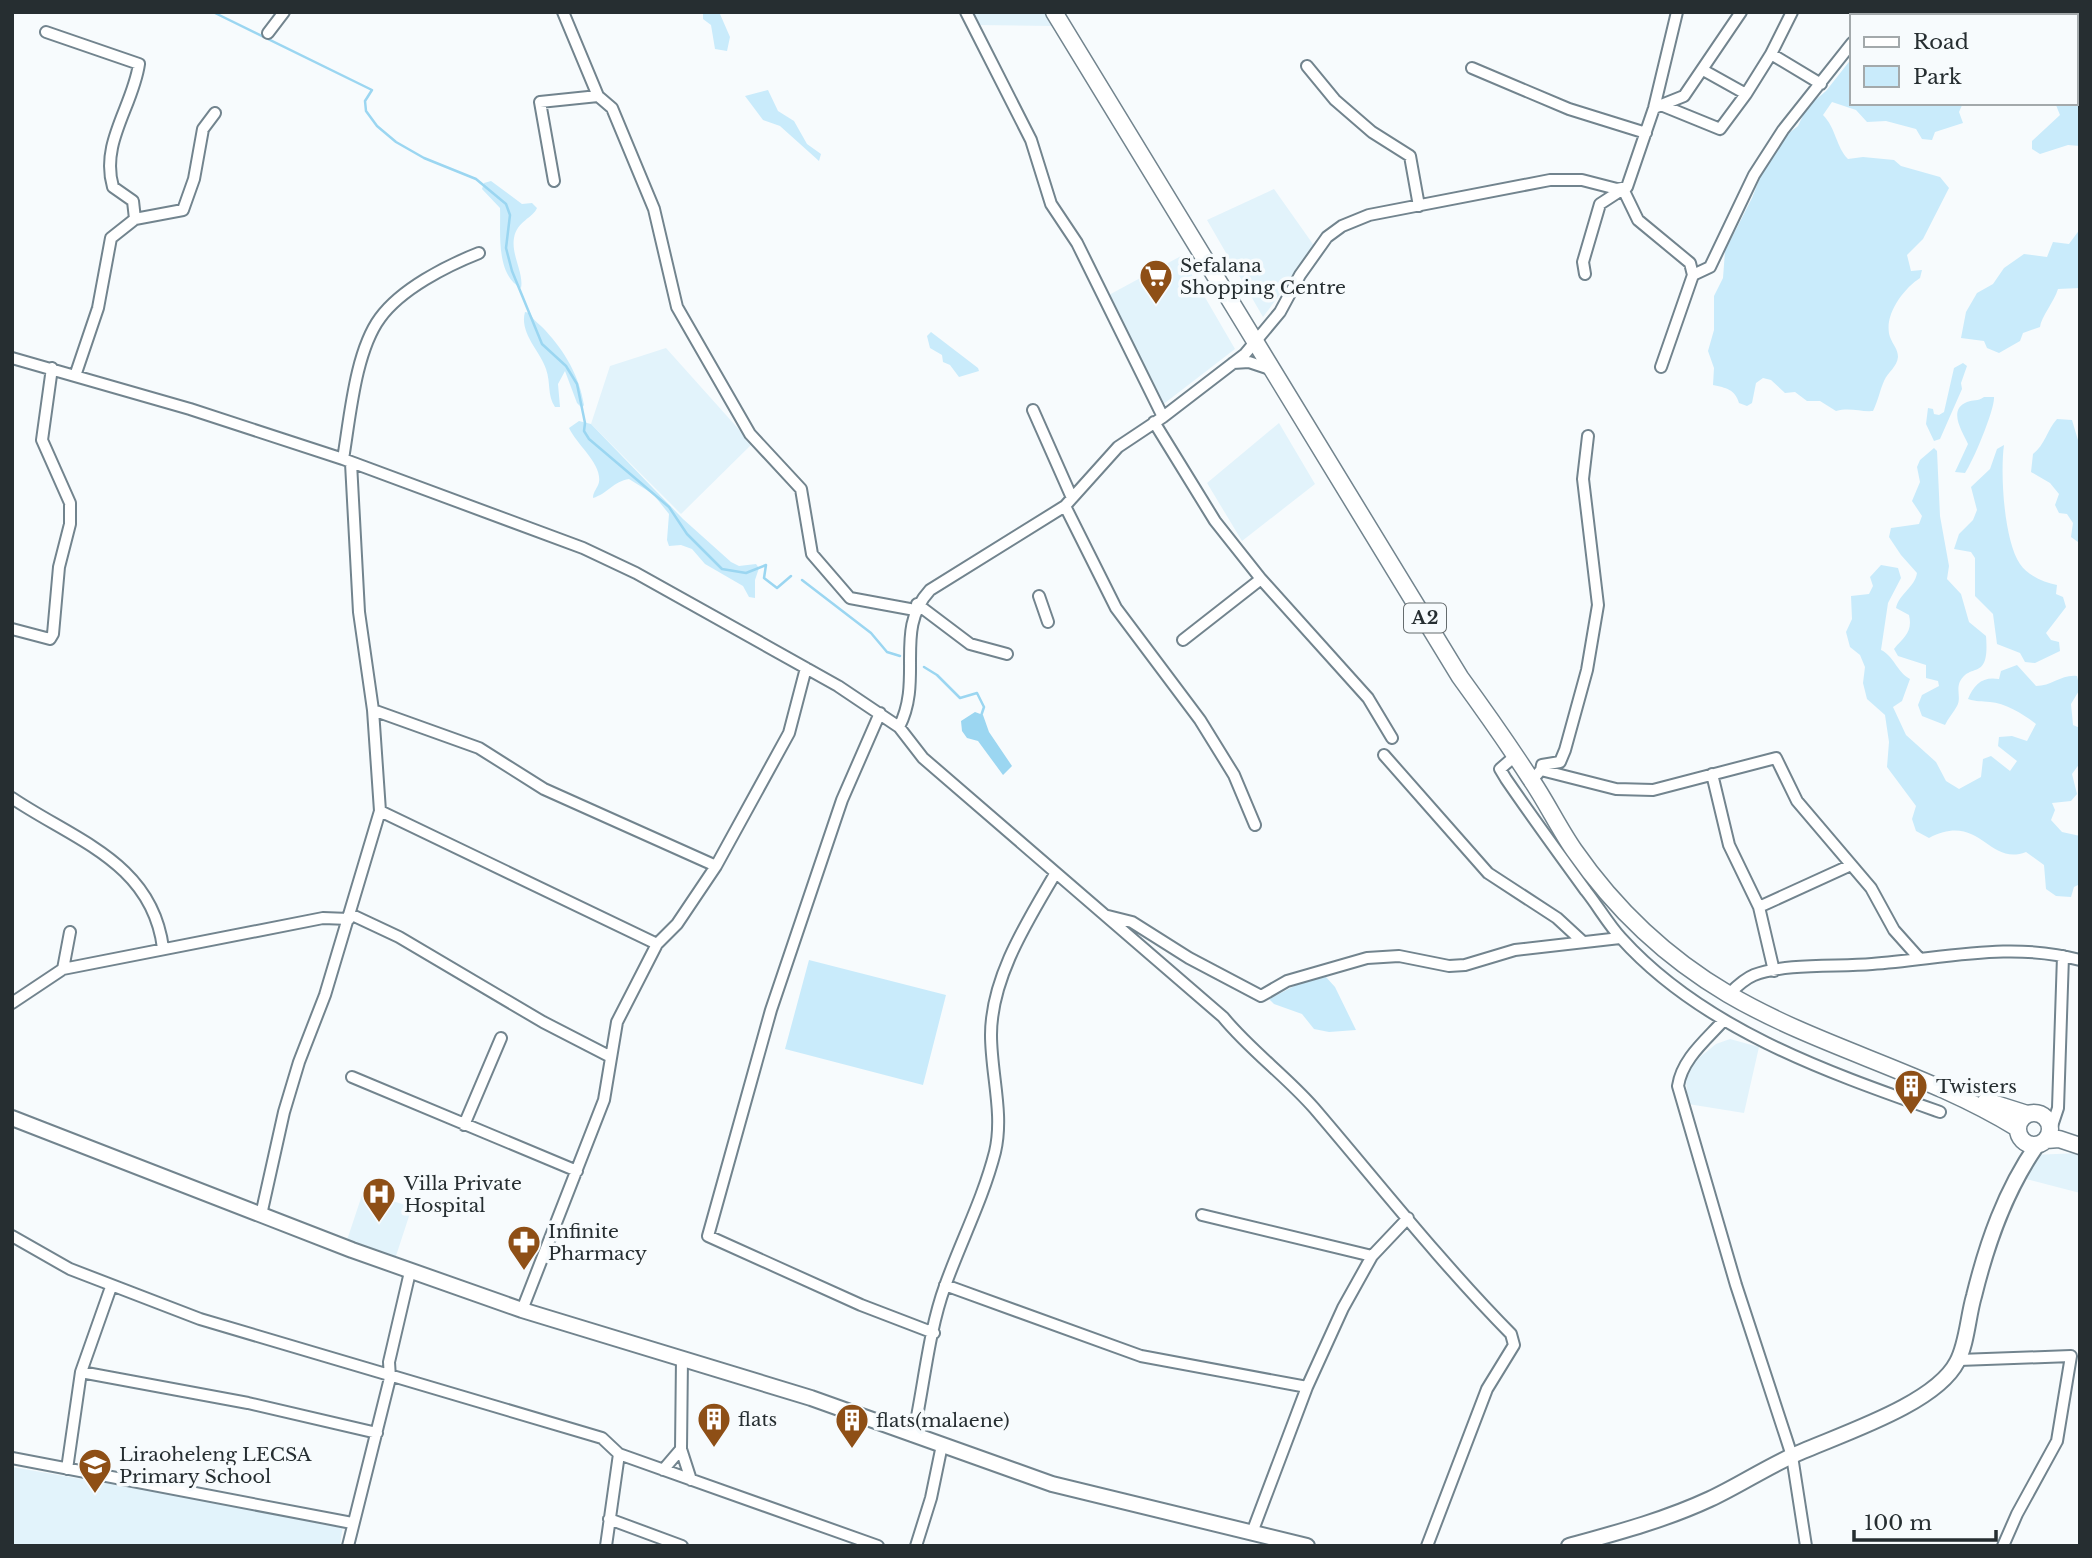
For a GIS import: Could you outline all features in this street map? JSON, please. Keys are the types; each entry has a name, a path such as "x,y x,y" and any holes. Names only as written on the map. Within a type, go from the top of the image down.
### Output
{"main road":[{"name":"A2","path":"1054,12 1461,677 1515,756 1537,775 1576,852 1619,908 1672,956 1729,994 1769,1016 1931,1082 2027,1114 2038,1113 2038,1134"},
{"name":"A2","path":"1931,1082 2038,1134 2080,1146"},
{"path":"1569,1546 1709,1499 1792,1456 1917,1400 1946,1379 1959,1360 1976,1285 1998,1216 2038,1134 2027,1114"},
{"path":"12,1118 410,1272 522,1310 811,1398 1052,1484 1253,1530 1265,1540 1307,1546"},
{"name":"A2","path":"2038,1134 2080,1139"}],"street":[{"path":"268,33 284,12"},
{"path":"563,12 598,96 612,108 654,209 677,307 750,434 801,489 812,554 850,598 916,607 970,645 1007,654"},
{"path":"966,12 1031,140 1051,204 1077,243 1159,419 1215,521 1261,579 1368,698 1392,738"},
{"path":"1585,274 1583,262 1600,204 1631,182 1646,133 1658,107 1677,12"},
{"path":"1658,107 1684,96 1741,12"},
{"path":"1658,107 1720,129 1771,54 1791,12"},
{"path":"46,32 139,64 116,131 109,167 113,187 133,201 135,219"},
{"path":"1693,275 1710,267 1754,175 1783,130 1850,46"},
{"path":"1771,54 1821,84"},
{"path":"1307,66 1335,100 1372,132 1410,156 1419,206"},
{"path":"1472,68 1569,109 1646,133"},
{"path":"1703,70 1746,94"},
{"path":"554,181 540,102 598,96"},
{"path":"75,376 98,308 111,238 135,219 183,210 194,179 203,129 215,113"},
{"path":"899,727 910,701 916,607 930,590 1069,502 1118,447 1233,363 1256,343 1280,312 1300,275 1327,237 1369,215 1550,180 1582,180 1623,190 1639,220 1690,263 1693,275 1661,367"},
{"path":"261,1215 291,1088 350,917 380,811 373,710 359,612 347,461 363,357 381,317 420,282 444,267 479,253"},
{"path":"12,358 52,368 347,461 468,508 558,537 613,561 806,668 899,727 923,758 1223,1017 1243,1042 1312,1106 1408,1217 1452,1275 1511,1334 1514,1345 1487,1389 1427,1546"},
{"path":"1233,363 1249,362 1273,370"},
{"path":"12,629 50,639 53,634 59,566 70,524 70,503 42,440 52,368"},
{"path":"1033,410 1069,502 1116,608 1200,720 1234,775 1255,825"},
{"path":"1588,436 1583,479 1598,605 1593,638 1565,750 1560,762 1542,765 1537,775 1616,789 1653,790 1776,758 1797,801 1871,888 1894,930 1919,958"},
{"path":"1183,640 1261,579"},
{"path":"1039,596 1048,622"},
{"path":"522,1310 604,1100 609,1056 617,1022 657,944 677,924 716,866 789,733 806,668"},
{"path":"373,710 479,748 544,789 716,866"},
{"path":"880,713 842,800 771,1010 708,1237 849,1300 934,1333"},
{"path":"1384,755 1488,873 1557,918 1583,942"},
{"path":"1515,756 1500,769 1549,843 1620,938 1664,978 1723,1021 1833,1071 1940,1112"},
{"path":"1712,774 1729,845 1759,907 1774,971"},
{"path":"12,798 83,838 122,870 150,899 160,921 163,947"},
{"path":"380,811 657,944"},
{"path":"1759,907 1851,865"},
{"path":"913,1436 945,1285 978,1206 996,1142 991,1035 993,1008 1023,928 1055,874"},
{"path":"1106,916 1132,922 1189,958 1261,996 1287,981 1367,958 1399,956 1449,966 1465,965 1516,950 1620,938"},
{"path":"12,1003 63,970 163,947 323,918 350,917 399,937 543,1022 609,1056"},
{"path":"63,970 70,932"},
{"path":"1729,994 1753,975 1774,971 1976,951 2033,951 2080,960"},
{"path":"2038,1134 2059,1108 2063,956"},
{"path":"1723,1021 1689,1059 1680,1074 1678,1086 1736,1285 1792,1456 1806,1546"},
{"path":"464,1125 501,1038"},
{"path":"1833,1071 1843,1047"},
{"path":"352,1077 577,1171"},
{"path":"1202,1215 1372,1256"},
{"path":"1253,1530 1307,1387 1343,1308 1372,1256 1408,1217"},
{"path":"12,1236 70,1269 200,1319 293,1344 390,1378 601,1438 619,1454 878,1546"},
{"path":"348,1546 390,1378 389,1362 410,1272"},
{"path":"945,1285 1142,1356 1307,1387"},
{"path":"67,1469 81,1372 111,1287"},
{"path":"1959,1360 2076,1354 2057,1441 2017,1514 2003,1546"},
{"path":"682,1359 681,1449 691,1480"},
{"path":"81,1372 248,1403 377,1433"},
{"path":"916,1546 931,1498 942,1445"},
{"path":"663,1470 681,1449"},
{"path":"606,1546 619,1454"},
{"path":"12,1458 352,1523"},
{"path":"609,1518 682,1546"}],"shaded area":[{"path":"970,12 1045,12 1053,26 976,25"},
{"path":"1274,189 1315,247 1263,317 1207,220"},
{"path":"1181,256 1235,349 1161,406 1107,296"},
{"path":"666,348 752,444 681,514 591,424 610,366"},
{"path":"1279,423 1315,484 1242,541 1207,483"},
{"path":"975,712 983,715 989,732 1012,766 1003,775 978,741 967,738 962,731 961,721"},
{"path":"1730,1039 1759,1047 1744,1113 1688,1104 1686,1080 1694,1062 1716,1044"},
{"path":"2080,1153 2080,1193 2022,1178 2032,1155"},
{"name":"Villa Private Hospital","path":"363,1192 412,1207 395,1259 347,1240"},
{"name":"Liraoheleng LECSA Primary School","path":"12,1467 343,1524 340,1546 12,1546"}],"green space":[{"path":"703,12 720,14 730,37 727,51 715,49 711,25 703,19"},
{"path":"1850,61 1850,105 1962,105 1959,112 1963,123 1935,132 1932,140 1922,139 1916,129 1886,121 1867,122 1856,110 1832,102 1823,115 1848,159 1863,157 1894,160 1901,166 1940,177 1949,188 1923,239 1907,255 1911,271 1922,270 1920,278 1901,296 1889,320 1890,337 1898,357 1884,381 1873,411 1836,411 1820,401 1807,401 1795,392 1785,393 1771,380 1763,378 1756,383 1752,403 1747,406 1739,403 1729,390 1713,385 1714,368 1708,351 1714,330 1714,296 1723,278 1725,251 1752,198 1765,165 1784,137 1798,126 1807,107 1826,91"},
{"path":"2080,87 2080,146 2068,145 2040,154 2032,149 2032,141 2060,115 2056,105 2078,105"},
{"path":"768,90 778,111 794,121 807,144 821,154 819,161 780,126 763,120 745,96"},
{"path":"491,181 522,204 532,203 537,208 518,228 514,238 521,288 507,273 503,263 500,208 482,189 484,183"},
{"path":"2080,229 2080,288 2058,289 2040,327 2023,333 2020,341 1999,353 1987,348 1984,341 1961,338 1966,312 1977,293 1993,284 2004,268 2024,254 2047,257 2053,242 2069,244"},
{"path":"525,312 530,313 565,355 579,384 584,405 582,408 577,403 565,371 558,384 560,407 555,407 546,369 525,327"},
{"path":"931,332 979,371 959,377 950,365 943,362 942,355 930,348 927,336"},
{"path":"1963,363 1967,366 1961,383 1962,389 1940,439 1934,441 1926,424 1928,408 1933,409 1934,414 1944,412 1954,368"},
{"path":"1994,397 1983,435 1965,473 1955,472 1968,444 1958,422 1958,410 1967,402"},
{"path":"2057,419 2072,420 2080,447 2078,542 2071,537 2073,523 2067,514 2059,513 2055,505 2059,494 2050,483 2031,472 2033,454"},
{"path":"579,421 591,424 683,519 731,562 739,566 756,564 759,568 755,580 755,598 749,597 743,586 705,564 692,549 681,545 669,546 669,514 653,494 629,479 593,498 599,482 597,468 569,428"},
{"path":"2004,445 2004,506 2010,540 2023,568 2041,580 2057,585 2056,594 2063,597 2066,607 2046,633 2051,640 2059,642 2060,651 2035,663 2025,662 2020,653 1997,644 1993,614 1975,596 1975,558 1971,552 1954,549 1959,534 1973,520 1977,510 1971,487 1990,469 1997,449"},
{"path":"1934,448 1937,451 1940,516 1949,566 1947,579 1961,594 1969,622 1986,636 1985,660 1982,666 1963,677 1959,684 1958,703 1945,725 1922,716 1918,705 1922,695 1939,686 1938,681 1926,678 1926,665 1898,656 1894,649 1907,634 1910,626 1909,615 1896,608 1917,573 1889,537 1891,528 1919,524 1922,516 1912,501 1920,482 1917,467 1920,460"},
{"path":"1881,565 1898,568 1901,578 1888,603 1881,650 1910,679 1902,701 1893,707 1906,735 1936,762 1946,781 1959,789 1981,777 1983,759 1991,756 2010,771 2017,761 1998,746 1999,737 2012,736 2027,741 2036,724 2021,713 2002,705 1968,699 1976,685 1984,680 1999,679 2001,671 2017,665 2036,686 2077,676 2080,689 2071,704 2073,725 2080,728 2080,763 2072,774 2077,794 2071,801 2052,803 2055,810 2051,820 2062,832 2080,836 2080,884 2074,887 2071,897 2056,896 2046,889 2044,865 2026,852 2013,855 2002,852 1960,831 1946,831 1929,838 1916,831 1912,819 1916,806 1887,767 1889,742 1885,715 1867,699 1863,683 1865,667 1860,655 1850,647 1846,632 1852,619 1851,596 1869,594 1873,586 1870,577"},
{"path":"809,960 946,995 923,1085 785,1049"},
{"path":"1326,977 1335,987 1356,1030 1329,1032 1314,1029 1302,1014 1274,1004 1269,999 1304,981"}],"waterway":[{"path":"213,12 372,90 365,101 366,111 377,126 396,142 424,158 476,179 506,204 510,215 506,248 512,271 542,344 566,366 577,384 585,423 584,431 589,439 669,507 687,534 722,569 746,573 766,565 764,578 777,588 791,576"},
{"path":"802,580 871,633 887,652 900,656"},
{"path":"924,667 937,675 960,698 977,693 984,707 981,716"}],"place":[{"name":"Sefalana Shopping Centre","path":"1156,306"},
{"name":"Twisters","path":"1911,1116"},
{"name":"Villa Private Hospital","path":"379,1224"},
{"name":"Infinite Pharmacy","path":"524,1272"},
{"name":"flats","path":"714,1449"},
{"name":"flats(malaene)","path":"852,1450"},
{"name":"Liraoheleng LECSA Primary School","path":"95,1495"}]}
